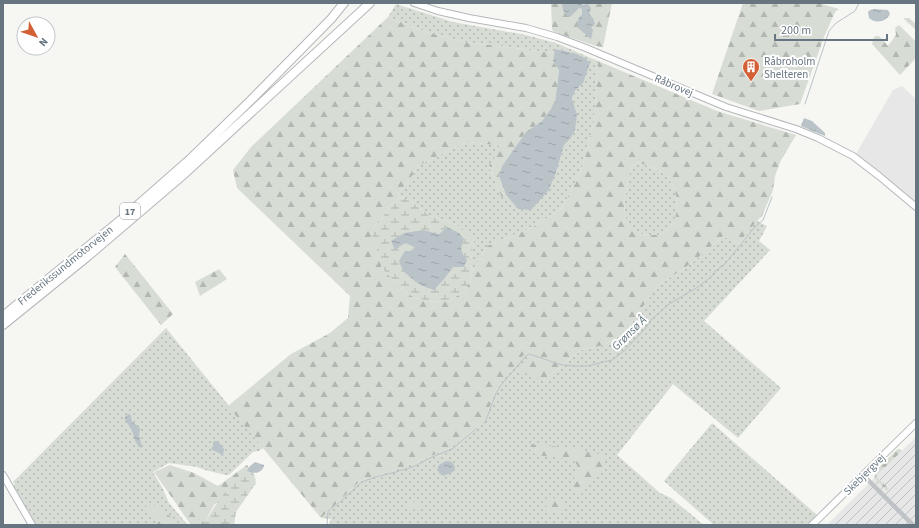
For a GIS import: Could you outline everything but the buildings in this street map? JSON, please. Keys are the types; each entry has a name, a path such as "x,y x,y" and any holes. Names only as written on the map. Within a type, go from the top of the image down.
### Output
{"highway":[{"name":"Frederikssundmotorvejen","path":"3,316 129,213 189,160 251,100 344,3"},
{"name":"Frederikssundmotorvejen","path":"3,325 114,235 182,176 370,3"}],"street":[{"name":"Råbrovej","path":"414,3 438,11 526,28 557,37 726,107 796,129 824,141 852,156 916,207"},
{"name":"Skebjergvej","path":"812,525 916,423"},
{"path":"863,475 914,525"},
{"path":"4,481 32,525"}],"shaded area":[{"path":"902,86 916,99 916,204 856,154 893,90"},
{"path":"916,437 916,525 827,525 846,506"}],"green space":[{"path":"551,3 564,3 562,4 579,7 582,9 582,15 591,27 585,7 579,3 612,3 603,47 554,32 552,29"},
{"path":"743,3 818,3 839,9 835,12 824,37 800,104 759,111 712,94"},
{"path":"396,4 453,22 526,35 556,43 598,61 594,123 581,171 562,208 535,226 487,246 472,272 471,259 474,242 458,226 448,221 430,216 411,201 400,197 398,194 421,164 467,142 504,146 489,166 502,197 506,195 518,209 556,173 564,145 570,139 577,114 572,98 575,91 583,83 572,52 556,49 555,53 464,42 426,32 388,17"},
{"path":"388,17 426,32 464,42 555,53 553,61 559,70 555,103 542,121 526,132 502,166 499,176 506,195 502,198 489,165 503,146 467,142 421,164 398,194 400,197 374,226 372,236 382,268 401,289 415,298 433,302 450,300 465,291 472,272 487,246 535,226 562,208 581,171 594,123 598,61 717,111 796,135 781,160 775,176 773,190 762,216 738,244 723,236 693,262 659,285 630,324 632,328 604,345 582,350 543,381 519,370 530,358 529,348 499,385 485,420 481,424 452,447 412,464 360,481 321,518 228,406 291,354 330,333 348,318 350,296 237,188 233,170 251,147","holes":["637,162 656,169 665,175 674,188 677,204 674,220 670,227 660,235 636,232 627,223 625,196 632,166"]},
{"path":"903,18 909,18 916,24 916,30"},
{"path":"803,19 815,19 826,25 823,35 809,41 797,34"},
{"path":"899,25 916,42 916,58 900,75 872,44 874,37 879,36 888,46 896,35 895,28"},
{"path":"637,162 655,169 665,175 674,188 677,204 674,220 665,232 658,235 640,234 627,224 625,208 626,190 632,166"},
{"path":"400,197 411,201 430,216 448,221 458,226 473,238 474,242 471,259 472,272 465,291 450,300 433,302 415,298 401,289 382,268 372,236 374,226","holes":["447,227 461,247 461,253 445,278 413,251 415,247 405,243 424,230 439,234"]},
{"path":"757,221 767,226 759,241 770,250 704,321 781,388 738,438 673,384 617,455 660,493 671,498 704,525 329,525 331,519 321,518 360,481 412,464 452,447 481,424 485,420 499,385 529,347 530,358 543,381 582,350 604,345 632,328 630,324 659,285 693,262 723,236 738,244"},
{"path":"125,254 173,314 161,325 115,267"},
{"path":"219,269 227,279 200,296 195,282"},
{"path":"166,328 263,448 259,451 253,452 229,475 197,467 169,463 153,472 169,503 188,525 36,525 12,487 15,485 13,482"},
{"path":"712,423 817,515 807,525 714,525 664,481"},
{"path":"532,444 577,449 600,454 605,459 604,465 595,479 581,494 574,492 571,488 578,466 574,461 536,455 529,449"},
{"path":"898,449 902,451 876,476 889,489 887,491 874,478 879,467"},
{"path":"170,465 194,473 218,486 247,465 256,480 214,505 203,525 191,525 154,472"},
{"path":"246,470 254,474 256,483 236,512 234,525 203,525 234,480"},
{"path":"144,498 164,513 175,519 180,525 158,525 147,509"},
{"path":"547,498 561,501 565,505 565,512 559,515 549,511 545,504"},
{"path":"420,501 420,506 413,510 407,509 405,504 412,502"}],"water":[{"path":"579,3 583,5 588,4 591,8 589,15 593,18 595,24 591,27 593,30 591,39 577,27 579,17 582,15 582,9 579,8 570,17 564,12 562,4"},
{"path":"874,9 888,10 890,14 886,19 875,21 869,18 868,12"},
{"path":"555,49 584,57 590,63 583,83 575,91 572,98 577,114 575,130 570,139 564,145 556,173 548,191 531,210 518,209 506,195 499,176 502,166 526,132 542,121 555,103 559,70 553,61"},
{"path":"804,118 812,121 825,133 825,136 801,126"},
{"path":"447,227 459,233 464,239 461,250 467,260 464,267 453,267 434,290 416,282 403,271 399,261 405,251 413,251 414,247 405,243 395,250 391,241 404,233 424,230 439,234"},
{"path":"128,414 131,415 132,422 140,429 139,436 142,446 141,448 136,443 132,431 125,419"},
{"path":"218,441 224,449 223,456 211,449 213,442"},
{"path":"447,461 452,462 455,467 453,472 443,476 438,472 438,467"},
{"path":"255,462 264,465 263,469 255,473 247,471 249,467"}],"waterway":[{"name":"Grønsø Å","path":"805,104 829,31 836,23 855,11 859,3"},
{"name":"Grønsø Å","path":"484,423 496,393 501,385 529,354 562,365 587,366 612,360 624,351 645,329 652,319 669,304 698,287 711,277 715,271 724,265 755,227 763,220 772,197"},
{"name":"Grønsø Å","path":"327,525 328,511 362,482 413,467 452,449 477,428"}],"place":[{"name":"Råbroholm Shelteren","path":"751,82"}]}
